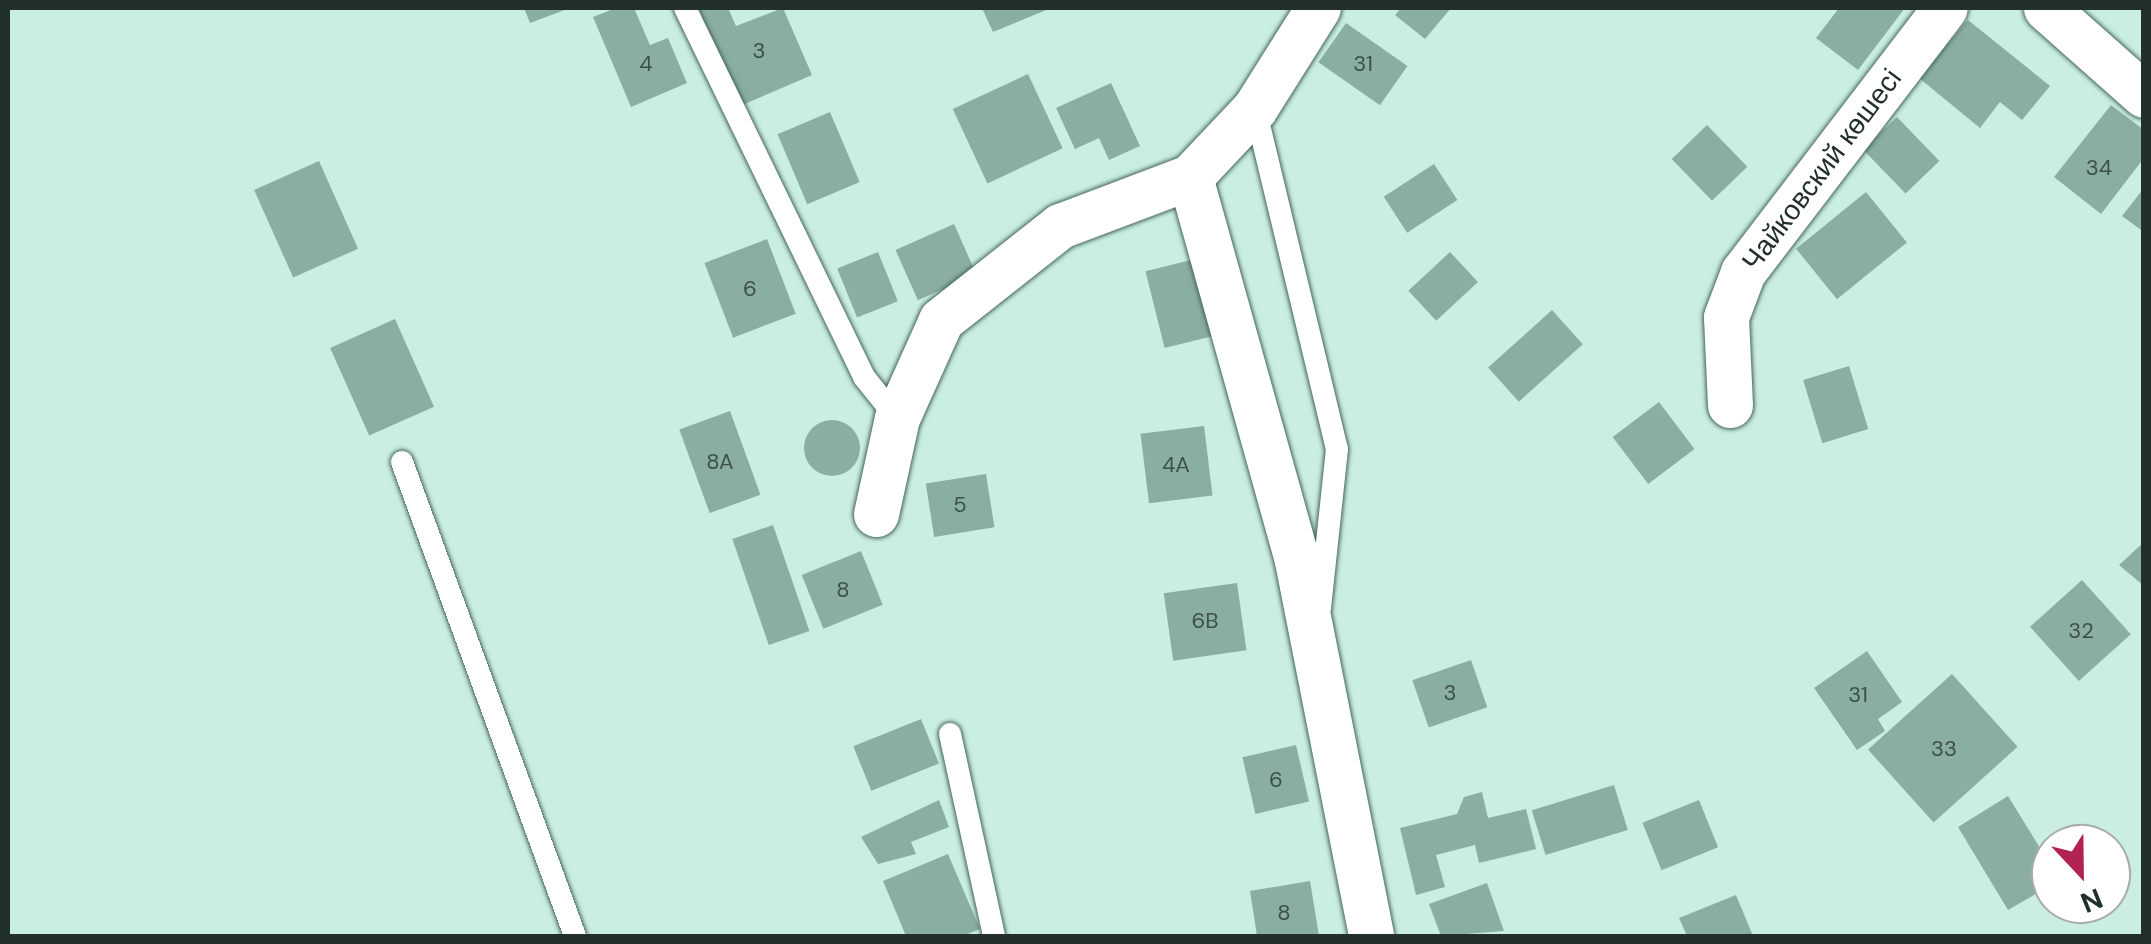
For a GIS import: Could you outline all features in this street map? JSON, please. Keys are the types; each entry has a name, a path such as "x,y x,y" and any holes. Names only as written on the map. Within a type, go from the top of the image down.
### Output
{"street":[{"path":"876,514 897,418 941,320 1060,226 1190,178 1255,108 1318,8"},
{"name":"Чайковский көшесі","path":"1730,406 1726,317 1743,272 1945,8"},
{"path":"2046,8 2144,95"},
{"path":"1190,178 1297,561 1371,936"}],"lane":[{"path":"684,8 864,378 897,418"},
{"path":"1255,108 1337,449 1315,656"},
{"path":"402,462 575,936"},
{"path":"950,734 994,936"}],"building":[{"path":"524,8 570,8 530,23"},
{"path":"616,8 634,8 650,45 668,38 687,83 631,107 593,17"},
{"path":"698,8 728,8 736,26 783,8 812,75 740,106"},
{"path":"982,8 1051,8 993,32"},
{"path":"1401,8 1451,8 1425,39 1395,15"},
{"path":"1839,8 1905,8 1858,70 1816,38"},
{"path":"1968,20 2050,86 2022,120 2000,102 1980,128 1919,78"},
{"path":"1346,23 1407,66 1380,105 1318,62"},
{"path":"1028,74 1063,148 987,183 953,109"},
{"path":"1111,83 1140,146 1109,160 1099,138 1075,149 1056,108"},
{"path":"2111,105 2144,130 2144,158 2101,214 2054,177"},
{"path":"830,112 860,182 807,204 778,134"},
{"path":"1897,117 1939,161 1906,194 1863,150"},
{"path":"1707,125 1747,167 1712,201 1672,159"},
{"path":"319,161 358,249 293,278 254,190"},
{"path":"1434,164 1457,200 1407,233 1384,197"},
{"path":"2144,188 2144,232 2122,216"},
{"path":"1866,192 1907,243 1837,299 1796,249"},
{"path":"954,224 976,274 918,300 896,250"},
{"path":"767,239 796,314 733,338 704,263"},
{"path":"878,252 898,301 857,318 837,268"},
{"path":"1450,252 1478,282 1436,321 1408,291"},
{"path":"1195,259 1214,336 1165,348 1146,271"},
{"path":"1552,310 1583,344 1519,402 1488,368"},
{"path":"395,319 434,407 369,436 330,348"},
{"path":"1849,366 1868,429 1822,443 1803,380"},
{"path":"1659,402 1695,449 1648,484 1613,437"},
{"path":"730,411 760,495 710,513 679,429"},
{"path":"832,420 852,428 860,448 852,468 832,476 812,468 804,448 812,428"},
{"path":"1204,426 1213,495 1149,503 1140,434"},
{"path":"986,474 994,527 934,537 926,484"},
{"path":"773,525 809,631 769,645 732,539"},
{"path":"2144,542 2144,586 2119,565"},
{"path":"861,551 883,605 823,629 802,575"},
{"path":"2082,580 2131,634 2079,681 2030,627"},
{"path":"1237,583 1246,650 1173,661 1164,593"},
{"path":"1867,651 1902,702 1878,719 1885,731 1857,750 1814,688"},
{"path":"1471,660 1487,707 1429,727 1412,680"},
{"path":"1952,674 2018,747 1934,822 1868,750"},
{"path":"921,719 939,764 871,791 853,746"},
{"path":"1296,745 1309,802 1255,814 1242,757"},
{"path":"1614,785 1628,830 1545,855 1532,810"},
{"path":"1482,792 1488,818 1526,809 1536,849 1479,863 1475,845 1436,855 1445,887 1416,895 1400,828 1457,814 1464,797"},
{"path":"2008,796 2031,833 2031,897 2008,910 1958,827"},
{"path":"939,800 949,827 911,842 916,854 878,864 861,837"},
{"path":"1699,800 1718,847 1662,870 1642,823"},
{"path":"948,854 980,929 963,936 906,936 883,881"},
{"path":"1310,881 1319,936 1257,936 1250,891"},
{"path":"1487,883 1504,931 1441,936 1429,904"},
{"path":"1736,895 1753,936 1687,936 1679,918"}]}
